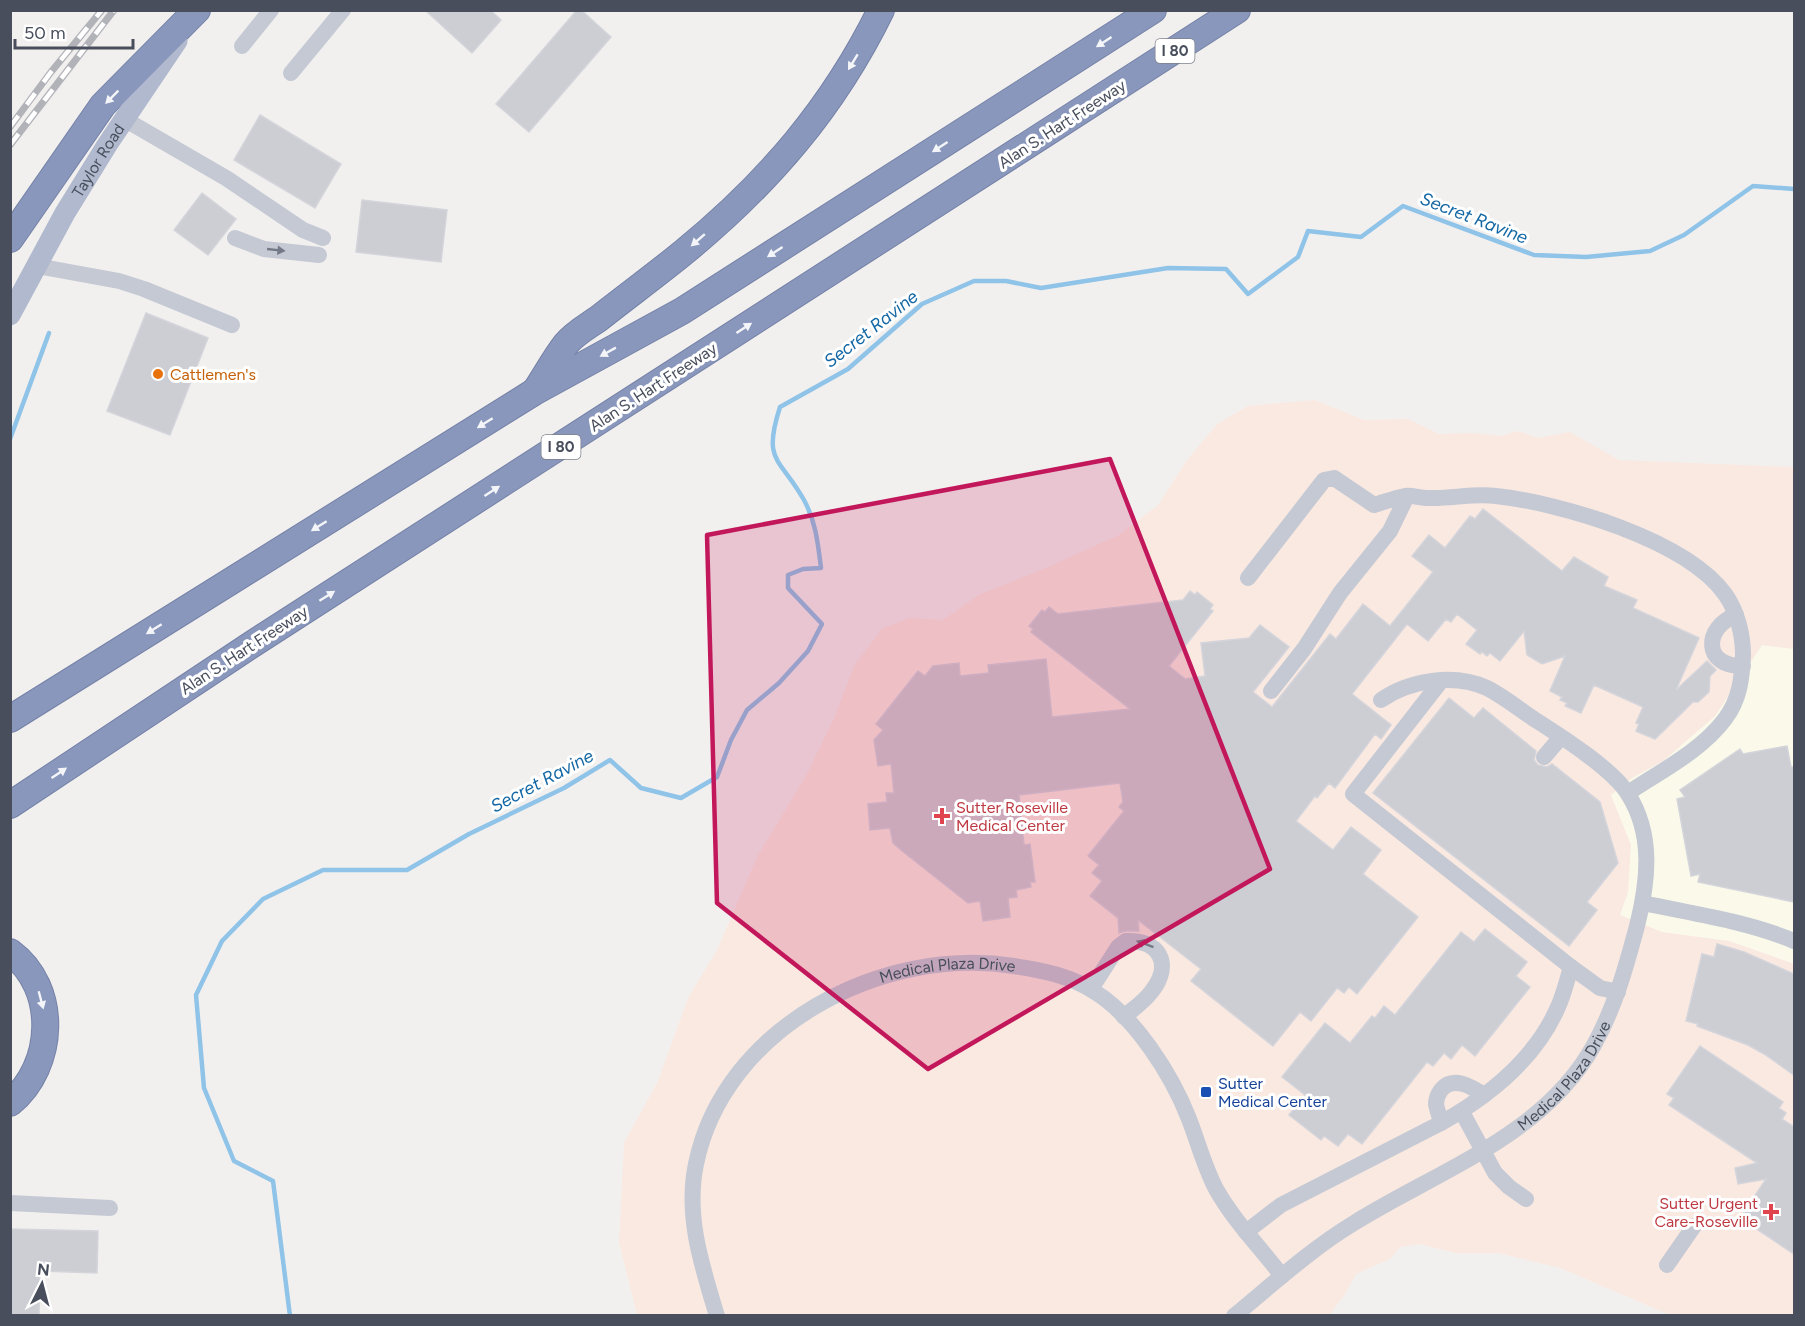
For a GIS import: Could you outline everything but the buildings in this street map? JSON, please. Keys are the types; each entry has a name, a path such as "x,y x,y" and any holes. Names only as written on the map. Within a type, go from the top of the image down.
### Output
{"highway":[{"path":"10,239 103,105 198,10"},
{"path":"534,392 567,342 684,253 736,207 774,169 807,131 835,93 865,43 881,10"},
{"path":"10,719 534,392 682,311 1153,10"},
{"name":"Alan S. Hart Freeway","path":"10,805 254,643 1237,10"},
{"path":"10,952 27,968 36,982 45,1015 43,1050 37,1070 26,1088 10,1103"}],"main road":[{"name":"Taylor Road","path":"10,315 65,213 124,119 198,10"}],"street":[{"path":"242,46 271,10"},
{"path":"291,73 343,10"},
{"path":"124,119 226,178 303,230 321,246 264,249 235,238"},
{"path":"36,266 119,281 232,325"},
{"path":"1248,578 1324,480 1334,478 1374,505 1407,496 1428,498 1495,495 1549,506 1608,524 1636,534 1691,562 1711,578 1726,595 1736,615 1743,640 1743,680 1725,719 1702,743 1628,793 1590,757 1486,688 1453,680 1423,682 1408,686 1381,700"},
{"path":"1271,691 1304,650 1340,592 1390,531 1407,496"},
{"path":"1736,615 1726,619 1714,631 1713,652 1727,665 1743,666"},
{"path":"1441,681 1353,794 1387,812 1464,872 1571,967 1600,988 1618,992"},
{"path":"1544,757 1561,737"},
{"name":"Medical Plaza Drive","path":"1233,1316 1350,1225 1512,1132 1544,1107 1573,1077 1593,1046 1618,992 1643,903 1646,883 1645,836 1628,793"},
{"path":"1643,903 1736,922 1794,941"},
{"path":"1091,989 1118,947 1126,941 1146,942 1160,954 1162,965 1160,977 1152,991 1124,1017"},
{"name":"Medical Plaza Drive","path":"717,1316 695,1237 693,1190 695,1165 701,1142 722,1095 736,1075 767,1042 808,1011 854,987 901,972 942,963 996,963 1034,969 1061,976 1102,996 1124,1017 1146,1044 1177,1092 1216,1187 1232,1215 1282,1276"},
{"path":"1246,1232 1281,1205 1462,1112 1505,1078 1534,1047 1558,1006 1571,967"},
{"path":"1441,1123 1436,1101 1440,1091 1446,1085 1453,1082 1469,1085 1484,1095"},
{"path":"1462,1112 1496,1173 1509,1187 1526,1199"},
{"path":"10,1203 110,1208"},
{"path":"1667,1265 1694,1226"}],"highlighted area":[{"path":"1110,459 1270,869 928,1069 717,903 707,535"}],"shaded area":[{"path":"1315,400 1364,420 1408,419 1439,434 1474,433 1501,436 1517,431 1539,438 1570,432 1619,460 1794,467 1794,649 1762,645 1715,716 1663,761 1632,778 1611,795 1631,845 1628,892 1620,915 1662,932 1729,941 1794,964 1794,1315 1670,1315 1560,1268 1498,1253 1455,1253 1419,1244 1400,1247 1390,1259 1356,1274 1344,1296 1329,1315 637,1315 619,1243 624,1143 658,1081 688,998 717,950 757,857 807,774 835,716 854,666 882,629 909,618 943,620 979,595 1119,535 1158,505 1187,460 1217,424 1248,406"},
{"path":"1762,645 1794,649 1794,964 1729,941 1662,933 1620,915 1628,892 1610,795 1632,778 1663,761 1715,716"}],"waterway":[{"name":"Secret Ravine","path":"290,1316 273,1181 234,1161 204,1088 196,995 222,941 263,899 323,870 407,870 469,834 564,788 610,760 641,788 681,798 717,777 731,740 747,710 779,683 808,651 822,624 788,588 788,575 803,569 821,568 816,533 808,508 773,450 775,425 780,407 848,369 922,304 974,281 1006,281 1041,288 1168,268 1226,269 1248,294 1298,257 1308,231 1361,237 1403,206 1534,255 1586,257 1650,251 1684,235 1753,186 1794,189"},
{"path":"10,439 49,333"}],"railway":[{"path":"10,127 102,10"},
{"path":"10,145 114,10"}],"place":[{"name":"Cattlemen's","path":"158,374"},
{"name":"Sutter Roseville Medical Center","path":"942,816"},
{"name":"Sutter Medical Center","path":"1206,1092"},
{"name":"Sutter Urgent Care-Roseville","path":"1771,1212"}]}
